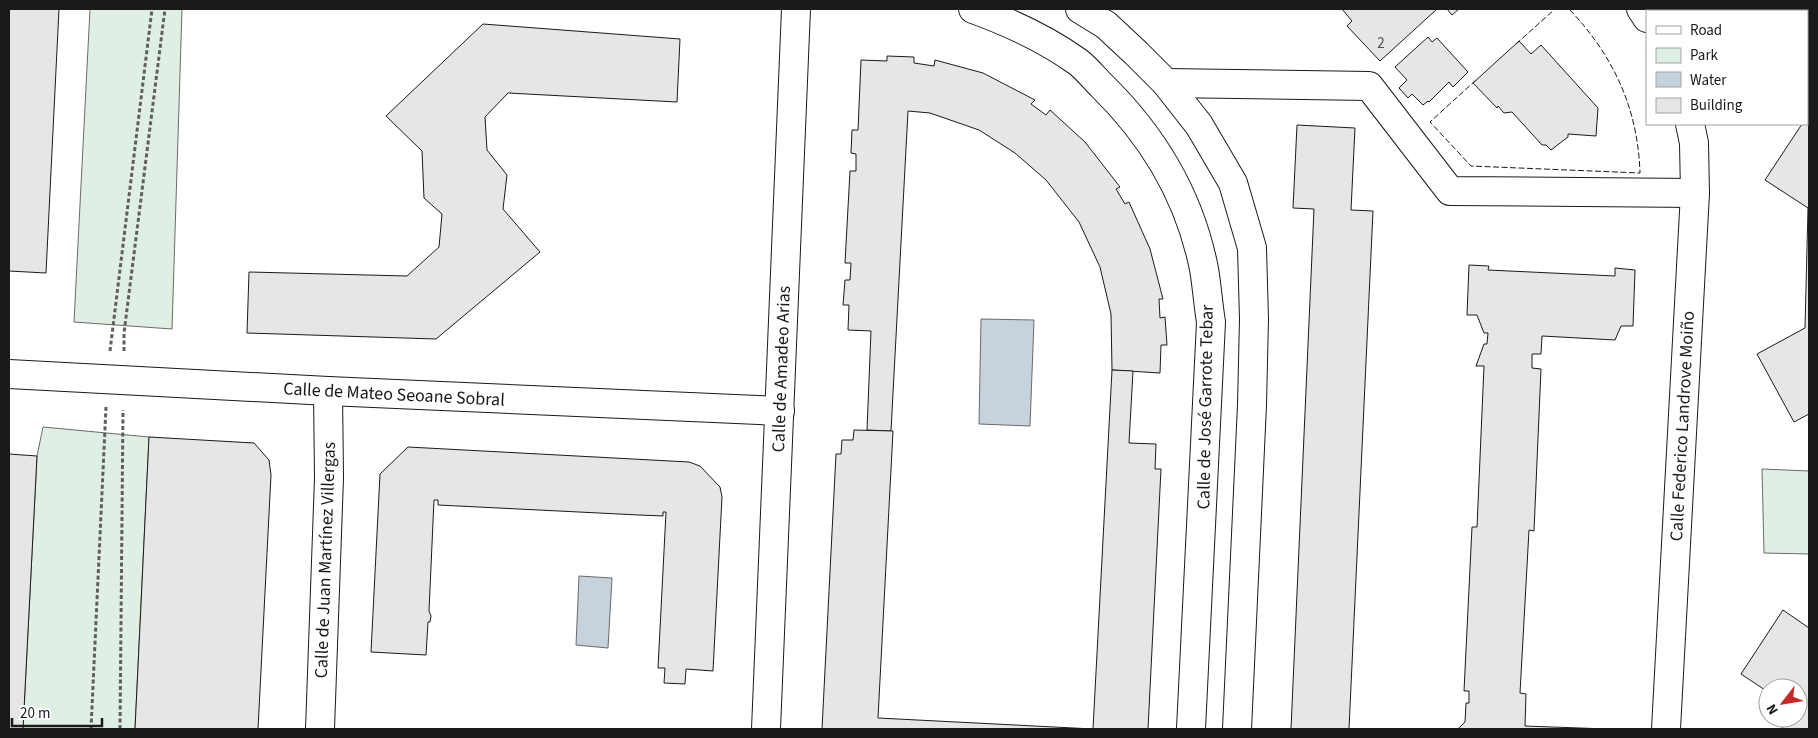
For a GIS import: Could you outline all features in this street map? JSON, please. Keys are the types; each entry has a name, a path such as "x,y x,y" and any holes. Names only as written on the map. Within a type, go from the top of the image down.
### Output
{"street":[{"name":"Calle de Amadeo Arias","path":"766,729 796,9"},
{"name":"Calle de José Garrote Tebar","path":"973,9 1030,33 1078,62 1112,96 1155,148 1176,185 1188,214 1204,268 1211,322 1191,729"},
{"path":"1080,9 1106,25 1166,83 1199,124 1233,183 1252,248 1254,319 1252,404 1237,729"},
{"path":"1166,83 1369,86 1450,192 1695,193"},
{"name":"Calle Federico Landrove Moiño","path":"1666,729 1695,193 1694,143 1690,125"},
{"name":"Calle de Mateo Seoane Sobral","path":"9,374 328,391 780,411"},
{"name":"Calle de Juan Martínez Villergas","path":"320,729 329,478 328,391"}],"green space":[{"path":"90,9 182,9 172,329 74,322"},
{"path":"1809,9 1809,31 1808,10 1763,10"},
{"path":"43,427 149,437 135,729 23,729 37,456"},
{"path":"1762,469 1809,471 1809,554 1764,553"}],"water":[{"path":"981,319 1034,320 1030,426 979,424"},
{"path":"579,576 612,578 608,648 576,645"}],"building":[{"path":"9,9 59,9 46,273 9,271"},
{"path":"1342,9 1437,9 1380,61 1347,26 1352,21"},
{"path":"1447,9 1459,9 1452,15"},
{"path":"483,24 680,39 677,102 508,93 485,117 487,150 507,175 503,209 540,252 436,339 247,333 249,272 407,276 439,247 442,214 424,198 422,151 386,116"},
{"path":"1428,37 1432,42 1437,38 1468,72 1453,87 1449,82 1429,102 1423,105 1412,94 1408,98 1399,88 1407,80 1395,67"},
{"path":"1519,41 1531,54 1541,45 1598,108 1596,136 1568,134 1568,137 1551,150 1546,145 1542,145 1512,112 1504,113 1498,106 1497,108 1473,83"},
{"path":"887,56 914,57 914,63 934,66 935,60 983,73 1035,100 1031,104 1046,115 1050,110 1085,142 1120,187 1116,189 1125,204 1129,202 1150,249 1163,299 1159,299 1160,318 1165,317 1167,345 1161,345 1160,373 1112,370 1111,314 1100,267 1079,222 1046,180 1015,153 979,130 930,113 908,111 891,431 867,430 871,331 848,330 849,305 843,305 845,280 850,280 851,263 845,263 850,171 856,171 856,154 851,153 852,130 858,130 861,60 887,61"},
{"path":"1808,115 1809,414 1794,422 1757,354 1805,328 1808,208 1765,180 1801,125 1808,125"},
{"path":"1297,125 1355,128 1351,210 1373,211 1349,729 1291,729 1314,209 1293,208"},
{"path":"1469,265 1489,266 1488,270 1615,276 1615,268 1635,270 1633,326 1621,326 1615,340 1542,336 1541,354 1532,354 1532,368 1541,369 1534,531 1529,530 1520,693 1526,694 1525,726 1607,729 1458,729 1465,722 1466,703 1469,703 1469,691 1464,691 1472,527 1477,527 1484,366 1476,366 1484,344 1487,344 1488,333 1484,333 1477,315 1467,315"},
{"path":"1112,370 1133,371 1129,443 1156,444 1155,469 1161,469 1148,729 1093,729"},
{"path":"854,430 893,431 878,718 1093,729 822,729 836,454 841,454 842,440 853,440"},
{"path":"149,437 254,443 269,460 271,475 258,729 135,729"},
{"path":"408,447 689,462 700,466 720,487 722,497 713,671 686,669 685,684 664,683 665,668 658,668 666,512 663,512 663,516 438,505 438,500 434,500 429,611 431,616 430,622 428,622 426,655 371,652 380,474"},
{"path":"9,454 37,456 23,729 9,729"},
{"path":"1783,610 1809,628 1809,729 1782,729 1808,728 1808,678 1758,678 1758,685 1741,674"}],"fence":[{"path":"1516,44 1555,9"},
{"path":"1476,80 1430,122 1471,166 1640,173 1634,126 1620,84 1598,45 1569,9"}]}
